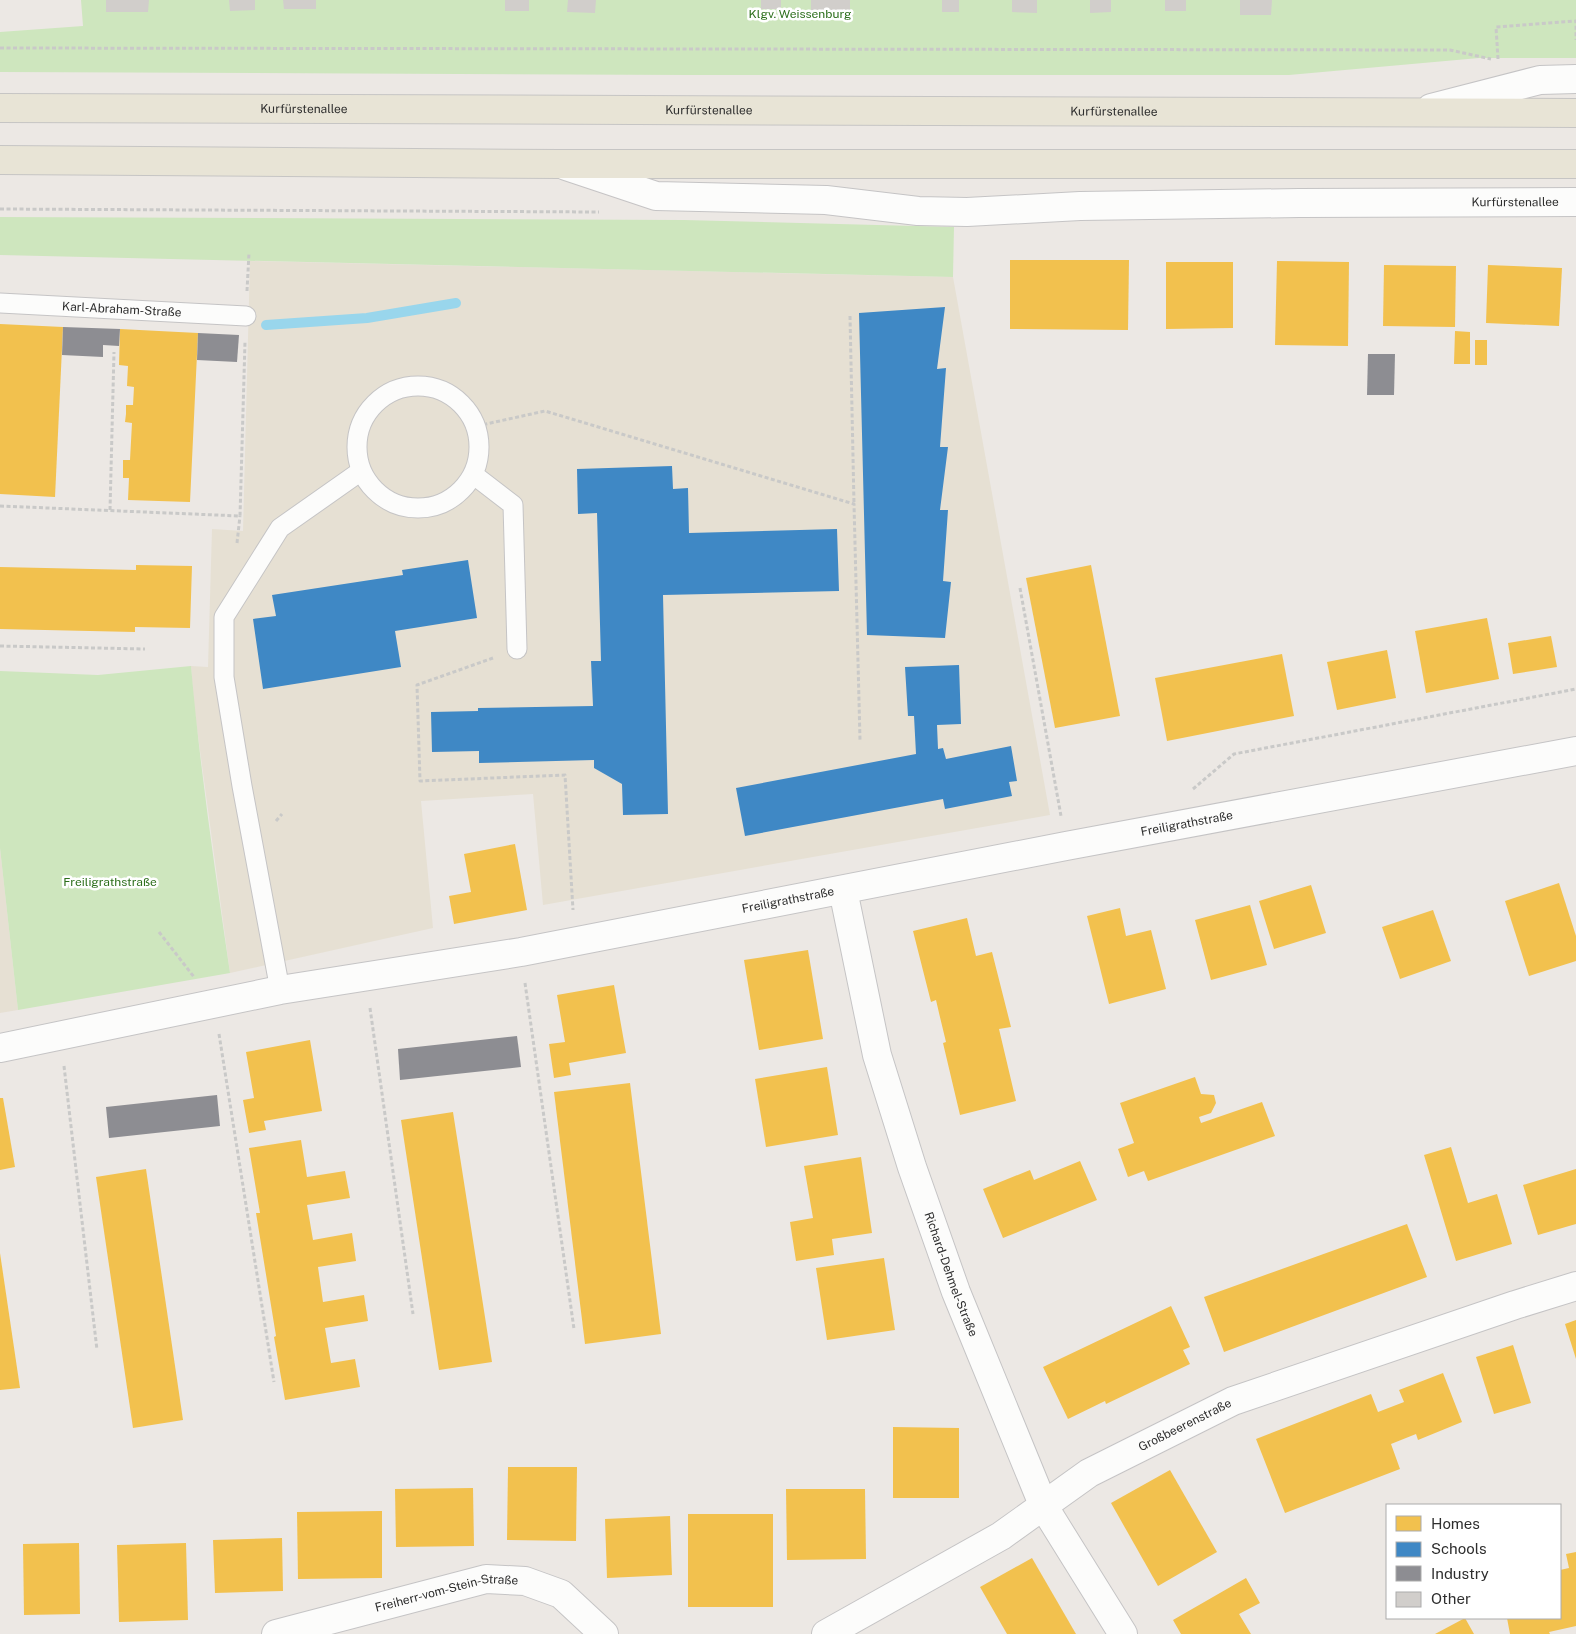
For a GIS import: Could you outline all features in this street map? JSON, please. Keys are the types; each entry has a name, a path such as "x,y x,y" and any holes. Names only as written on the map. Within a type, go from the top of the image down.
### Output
{"main road":[{"name":"Kurfürstenallee","path":"0,108 1576,113"},
{"name":"Kurfürstenallee","path":"0,160 560,164 1576,164"}],"street":[{"name":"Kurfürstenallee","path":"1417,112 1540,80 1576,79"},
{"name":"Kurfürstenallee","path":"560,164 656,196 826,200 918,211 967,212 1080,206 1576,202"},
{"name":"Freiligrathstraße","path":"0,1048 280,990 521,952 1066,846 1576,750"},
{"name":"Richard-Dehmel-Straße","path":"843,890 877,1055 912,1167 956,1292 1044,1506 1123,1634"},
{"name":"Großbeerenstraße","path":"826,1634 1001,1536 1089,1473 1233,1401 1576,1286"},
{"name":"Freiherr-vom-Stein-Straße","path":"276,1634 486,1579 525,1581 561,1594 604,1634"}],"lane":[{"name":"Karl-Abraham-Straße","path":"0,302 246,316"},
{"path":"428,386 436,389 458,400 477,426 480,451 474,475 456,497 430,508 402,507 377,494 361,471 357,439 360,431 370,408 396,389 428,386"},
{"path":"280,990 224,677 224,617 280,528 361,471"},
{"path":"474,475 513,505 517,650"}],"path":[{"path":"0,48 1450,50 1498,60 1496,27 1576,21 1576,40"},
{"path":"0,506 240,516 249,253"},
{"path":"850,316 860,740"},
{"path":"110,510 114,352"},
{"path":"477,426 544,411 854,504"},
{"path":"1020,588 1066,846"},
{"path":"0,646 145,649"},
{"path":"517,650 417,685 420,781 565,775 574,942"},
{"path":"1165,828 1188,794 1234,754 1576,689"},
{"path":"159,932 214,1003 274,1382"},
{"path":"521,952 574,1329"},
{"path":"366,977 413,1314"},
{"path":"60,1036 98,1350"}],"shaded area":[{"path":"250,261 953,277 1050,815 543,905 533,794 421,801 433,928 230,973 194,706 191,666 208,667 212,529 243,531"},
{"path":"0,848 18,1010 0,1013"}],"green space":[{"name":"Klgv. Weissenburg","path":"81,0 1576,0 1576,58 1479,58 1289,75 0,72 0,32 83,26"},
{"path":"0,217 684,220 954,227 953,277 0,255"},
{"name":"Freiligrathstraße","path":"191,666 203,782 230,973 18,1010 0,848 0,671 98,675"}],"building: Homes":[{"path":"1010,260 1129,260 1128,330 1010,329"},
{"path":"1277,261 1349,262 1348,346 1275,345"},
{"path":"1166,262 1233,262 1233,328 1166,329"},
{"path":"1384,265 1456,266 1455,327 1383,326"},
{"path":"1488,265 1562,268 1559,326 1486,323"},
{"path":"0,324 63,327 55,497 0,494"},
{"path":"120,329 198,333 190,502 128,500 129,478 123,478 123,460 130,460 132,423 125,422 126,405 133,405 134,387 127,386 128,366 119,365"},
{"path":"1455,331 1470,332 1470,364 1454,364"},
{"path":"1475,340 1487,340 1487,365 1475,365"},
{"path":"136,565 192,566 190,628 135,627 135,632 0,629 0,567 136,570"},
{"path":"1091,565 1120,716 1055,728 1026,578"},
{"path":"1487,618 1499,679 1426,693 1415,631"},
{"path":"1551,636 1557,667 1513,674 1508,643"},
{"path":"1387,650 1396,698 1337,710 1327,662"},
{"path":"1282,654 1294,716 1167,741 1155,678"},
{"path":"515,844 527,910 454,924 449,896 471,892 464,854"},
{"path":"1559,883 1576,936 1576,961 1529,976 1505,901"},
{"path":"1311,885 1326,933 1274,949 1259,901"},
{"path":"1250,905 1267,965 1211,980 1195,920"},
{"path":"1120,908 1126,936 1151,930 1166,989 1109,1004 1087,916"},
{"path":"1433,910 1451,961 1400,979 1382,927"},
{"path":"967,918 976,956 992,952 1011,1027 999,1029 1016,1101 960,1115 943,1043 946,1042 936,1000 931,1002 913,931"},
{"path":"808,950 823,1039 759,1050 744,960"},
{"path":"614,985 626,1053 569,1063 571,1075 554,1078 549,1044 565,1042 557,995"},
{"path":"310,1040 322,1111 264,1121 266,1130 249,1133 243,1100 254,1098 246,1052"},
{"path":"827,1067 838,1135 766,1147 755,1079"},
{"path":"1195,1077 1201,1094 1214,1095 1216,1103 1211,1113 1199,1117 1201,1123 1262,1102 1275,1136 1148,1181 1144,1171 1128,1177 1118,1149 1134,1143 1120,1103"},
{"path":"630,1083 661,1334 585,1344 554,1092"},
{"path":"0,1098 3,1098 15,1167 0,1170"},
{"path":"453,1112 492,1362 439,1370 401,1120"},
{"path":"301,1140 307,1177 345,1171 350,1198 307,1205 313,1240 352,1233 356,1261 318,1267 323,1302 364,1295 368,1321 325,1328 331,1363 355,1359 360,1387 285,1400 256,1213 260,1213 249,1148"},
{"path":"1451,1147 1468,1203 1497,1194 1512,1244 1456,1261 1424,1155"},
{"path":"861,1157 872,1233 832,1239 834,1255 796,1261 790,1222 813,1218 804,1166"},
{"path":"1080,1161 1097,1200 1003,1238 983,1189 1030,1170 1034,1180"},
{"path":"146,1169 183,1420 133,1428 96,1177"},
{"path":"1576,1169 1576,1224 1538,1235 1523,1185"},
{"path":"1407,1224 1427,1277 1224,1352 1204,1297"},
{"path":"0,1253 20,1388 0,1390"},
{"path":"884,1258 895,1330 827,1340 816,1268"},
{"path":"1171,1306 1190,1347 1183,1350 1190,1364 1106,1404 1105,1401 1068,1419 1043,1367"},
{"path":"1576,1320 1576,1359 1565,1324"},
{"path":"1513,1345 1531,1403 1494,1414 1476,1357"},
{"path":"1443,1373 1462,1422 1418,1440 1416,1434 1391,1444 1400,1469 1285,1513 1256,1439 1371,1394 1378,1412 1404,1402 1399,1390"},
{"path":"893,1427 959,1428 959,1498 893,1498"},
{"path":"508,1467 577,1467 576,1541 507,1540"},
{"path":"1170,1470 1217,1552 1158,1586 1111,1503"},
{"path":"473,1488 474,1546 396,1547 395,1489"},
{"path":"786,1489 865,1489 866,1559 787,1560"},
{"path":"382,1511 382,1578 298,1579 297,1512"},
{"path":"688,1514 773,1514 773,1607 688,1607"},
{"path":"670,1516 672,1575 607,1578 605,1519"},
{"path":"282,1538 283,1591 215,1593 213,1540"},
{"path":"79,1543 80,1614 24,1615 23,1544"},
{"path":"186,1543 188,1620 119,1622 117,1545"},
{"path":"1576,1552 1576,1626 1549,1632 1550,1634 1510,1634 1507,1619 1561,1619 1561,1570 1569,1568 1566,1554"},
{"path":"1032,1558 1076,1634 1007,1634 980,1587"},
{"path":"1246,1578 1260,1603 1239,1614 1251,1634 1181,1634 1173,1620"},
{"path":"1466,1619 1474,1634 1435,1634"}],"building: Schools":[{"path":"945,307 937,369 946,368 940,447 948,447 940,510 948,510 943,581 951,582 945,638 867,635 859,313"},
{"path":"672,466 673,489 688,488 689,533 837,529 839,591 663,595 668,814 623,815 622,784 594,768 594,760 479,763 479,751 432,752 431,712 478,711 478,708 593,706 591,661 601,661 597,513 578,514 577,469"},
{"path":"468,560 477,618 395,631 401,667 263,689 253,619 276,616 272,595 403,575 402,570"},
{"path":"959,665 961,724 937,725 938,749 943,748 946,759 1011,746 1017,781 1009,782 1012,796 945,809 943,799 745,836 736,788 916,754 914,716 908,716 905,667"}],"building: Industry":[{"path":"63,327 120,329 119,346 103,345 103,357 62,355"},
{"path":"198,333 239,335 237,362 197,360"},
{"path":"1368,354 1395,354 1394,395 1367,395"},
{"path":"517,1036 521,1067 400,1080 398,1049"},
{"path":"217,1095 220,1126 109,1138 106,1107"}],"building: Other":[{"path":"106,0 149,0 148,12 106,12"},
{"path":"229,0 255,0 255,10 230,11"},
{"path":"283,0 316,0 316,9 284,9"},
{"path":"505,0 529,0 529,11 505,11"},
{"path":"568,0 596,0 595,13 567,12"},
{"path":"761,0 781,0 781,9 761,9"},
{"path":"811,0 850,0 850,10 811,10"},
{"path":"942,0 959,0 959,12 942,12"},
{"path":"1012,0 1037,0 1037,13 1012,12"},
{"path":"1090,0 1111,0 1111,12 1090,13"},
{"path":"1165,0 1186,0 1186,11 1165,11"},
{"path":"1240,0 1272,0 1271,15 1240,15"}],"waterway":[{"path":"266,325 367,318 456,303"}]}
